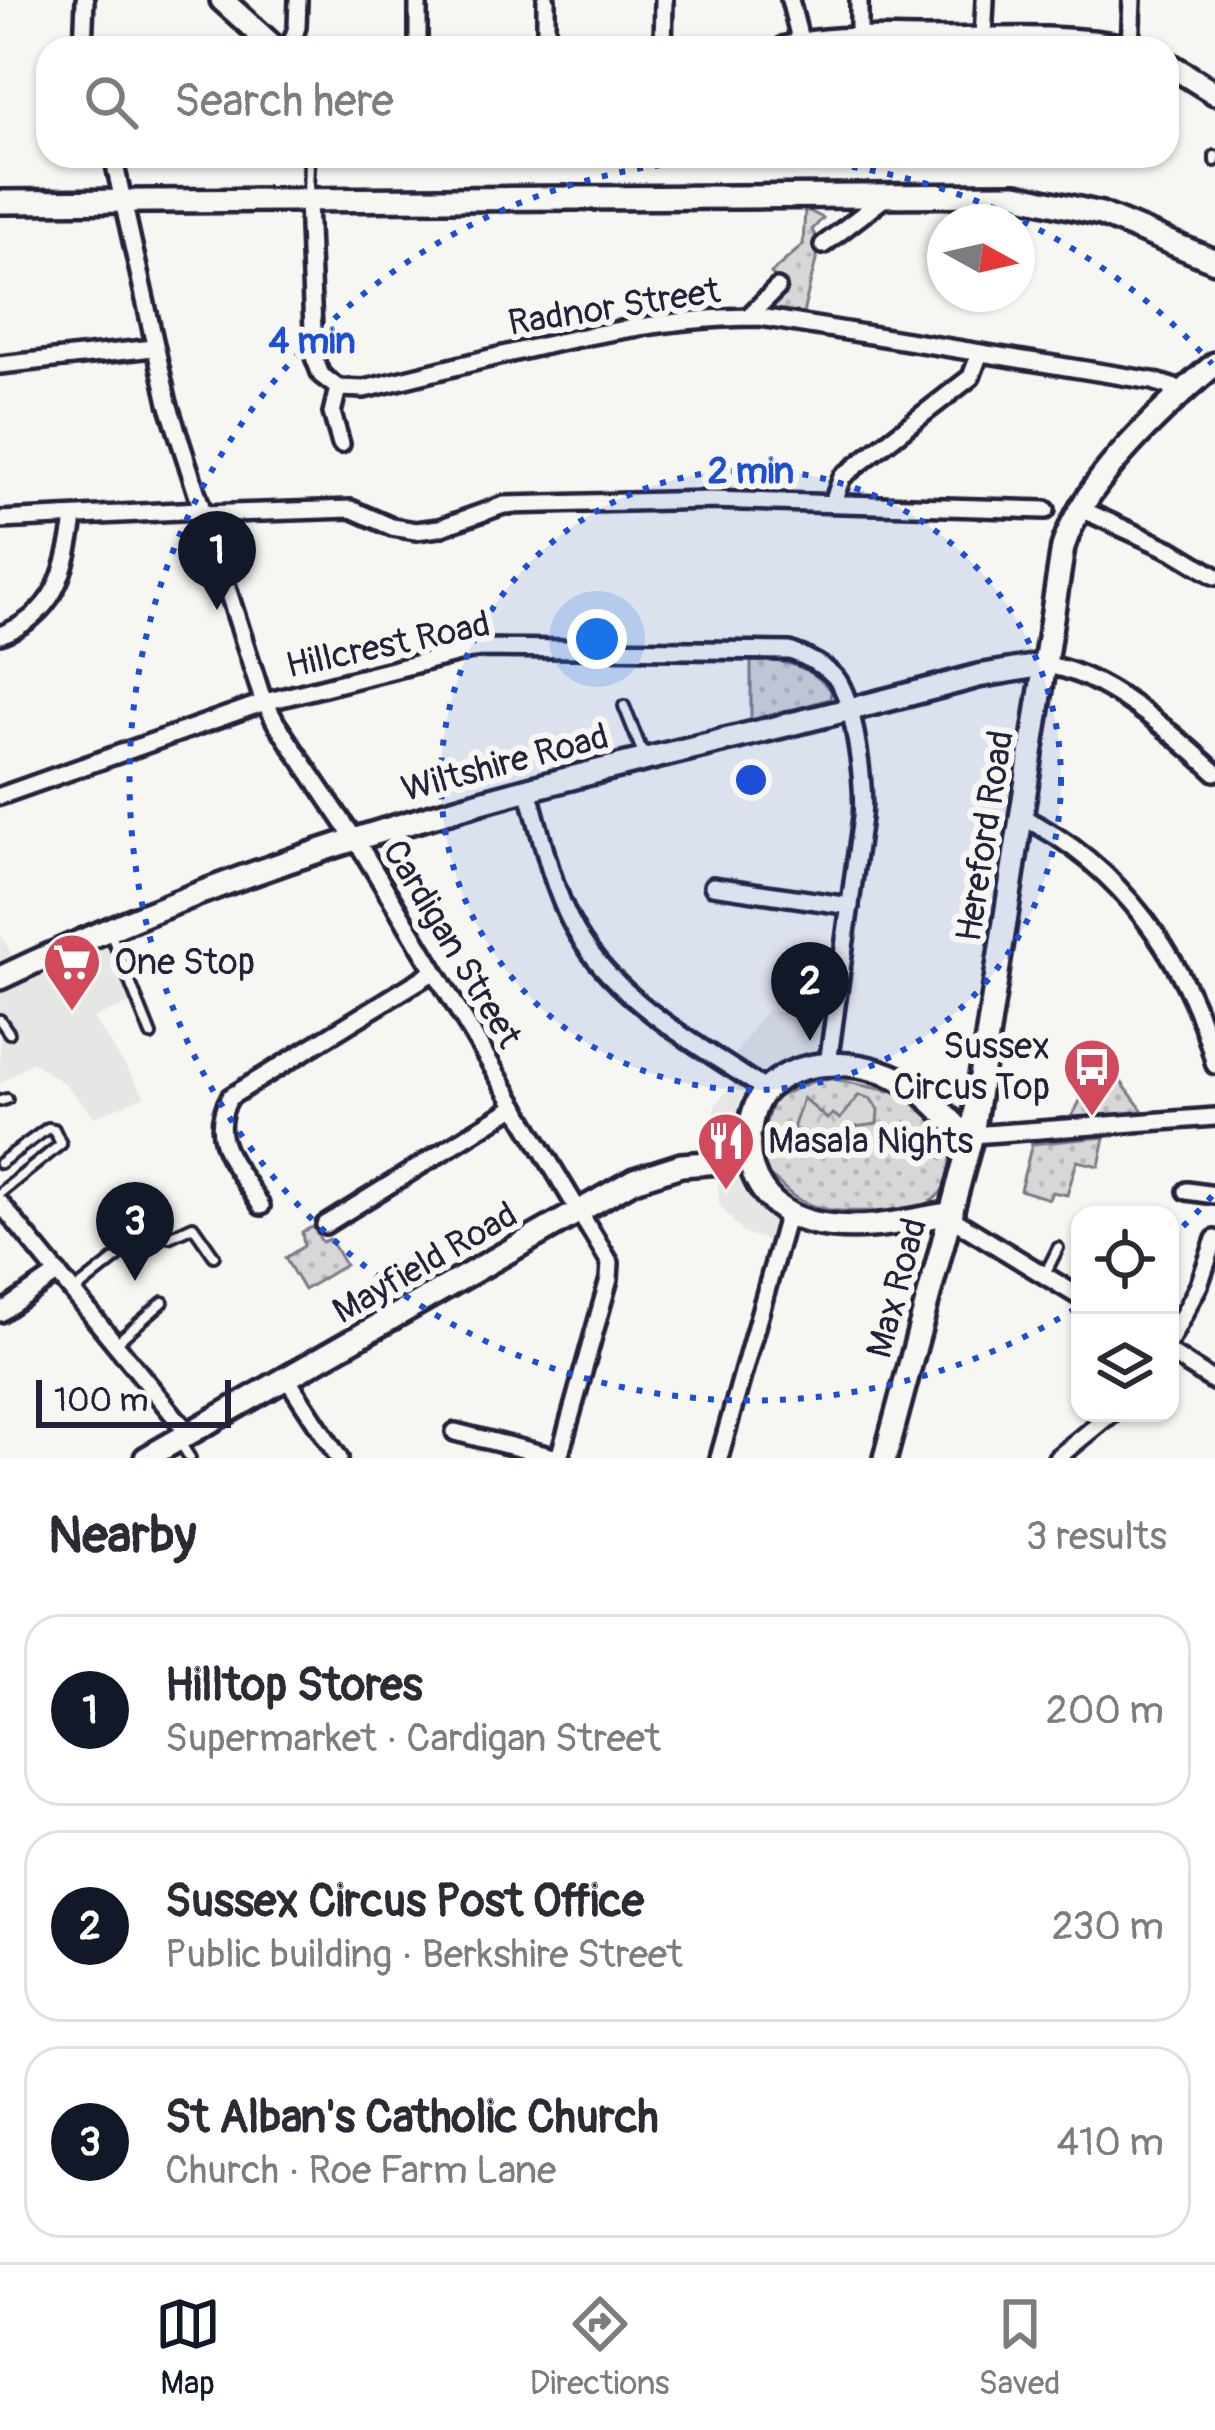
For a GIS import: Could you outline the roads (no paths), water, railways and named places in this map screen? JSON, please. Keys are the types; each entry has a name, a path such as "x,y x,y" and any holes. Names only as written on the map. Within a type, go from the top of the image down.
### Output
{"street":[{"path":"84,36 85,0"},
{"path":"222,0 261,36"},
{"path":"294,36 298,0"},
{"path":"418,0 418,36"},
{"path":"546,0 546,36"},
{"path":"663,36 664,0"},
{"path":"790,0 792,36"},
{"path":"859,0 859,36"},
{"path":"983,36 985,0"},
{"path":"1127,36 1132,0"},
{"path":"1179,70 1215,93"},
{"name":"Cardigan Street","path":"116,168 153,348 201,512 265,702 610,1263 559,1458"},
{"path":"823,245 890,194"},
{"path":"0,202 1016,195 1101,214 1215,260"},
{"path":"308,200 313,348 320,374 338,388 332,413 341,444"},
{"path":"748,316 777,288"},
{"name":"Radnor Street","path":"338,388 364,389 574,340 748,316 1153,381 1184,391"},
{"path":"0,365 153,348"},
{"path":"833,502 842,477 971,377 980,353"},
{"name":"Hereford Road","path":"972,1135 1064,547 1081,509 1138,438 1215,364"},
{"path":"0,520 351,509 392,527 416,531 439,528 504,505 711,500 1046,511"},
{"path":"1081,509 1215,576"},
{"path":"0,635 30,621 47,606 62,581 74,519"},
{"name":"Hillcrest Road","path":"0,796 265,702 478,648 790,651 837,678 847,709"},
{"path":"1043,665 1066,669 1111,692 1215,772"},
{"name":"Wiltshire Road","path":"0,978 109,931 354,840 645,760 978,676 1043,665"},
{"path":"828,1064 864,789 847,709"},
{"path":"528,790 564,908 597,963 655,1014 766,1090"},
{"path":"1022,817 1081,854 1132,904 1186,983 1215,1065"},
{"path":"713,886 850,906"},
{"path":"260,1206 219,1135 219,1121 230,1097 433,972"},
{"path":"1071,1292 951,1215 874,1227 822,1224 788,1214 766,1196 747,1160 753,1114 766,1090 805,1067 828,1064 864,1069 908,1084 962,1132 972,1135 1215,1117"},
{"path":"325,1225 516,1106"},
{"name":"Max Road","path":"885,1458 972,1135"},
{"name":"Mayfield Road","path":"148,1457 186,1444 288,1380 656,1171 747,1160"},
{"path":"1187,1191 1215,1195"},
{"path":"0,1203 115,1343 186,1444"},
{"path":"718,1458 788,1214"},
{"path":"1179,1322 1215,1239"},
{"path":"0,1312 58,1273"},
{"path":"1179,1359 1215,1382"},
{"path":"288,1380 339,1458"},
{"path":"1057,1458 1101,1422"},
{"path":"455,1432 559,1458"}],"lane":[{"path":"308,200 309,168"},
{"path":"623,706 645,760"},
{"path":"109,931 151,1035"},
{"path":"0,1020 9,1033"},
{"path":"0,1163 48,1128 54,1129 62,1144 0,1193"},
{"path":"74,1292 154,1228 169,1237 193,1226 214,1256"},
{"path":"1044,1275 1058,1248"},
{"path":"115,1343 163,1302"}],"place":[{"name":"Hilltop Stores","path":"217,610"},
{"name":"One Stop","path":"72,1013"},
{"name":"Sussex Circus Post Office","path":"810,1041"},
{"name":"Sussex Circus Top","path":"1092,1118"},
{"name":"Masala Nights","path":"726,1192"},
{"name":"St Alban's Catholic Church","path":"135,1281"}]}
